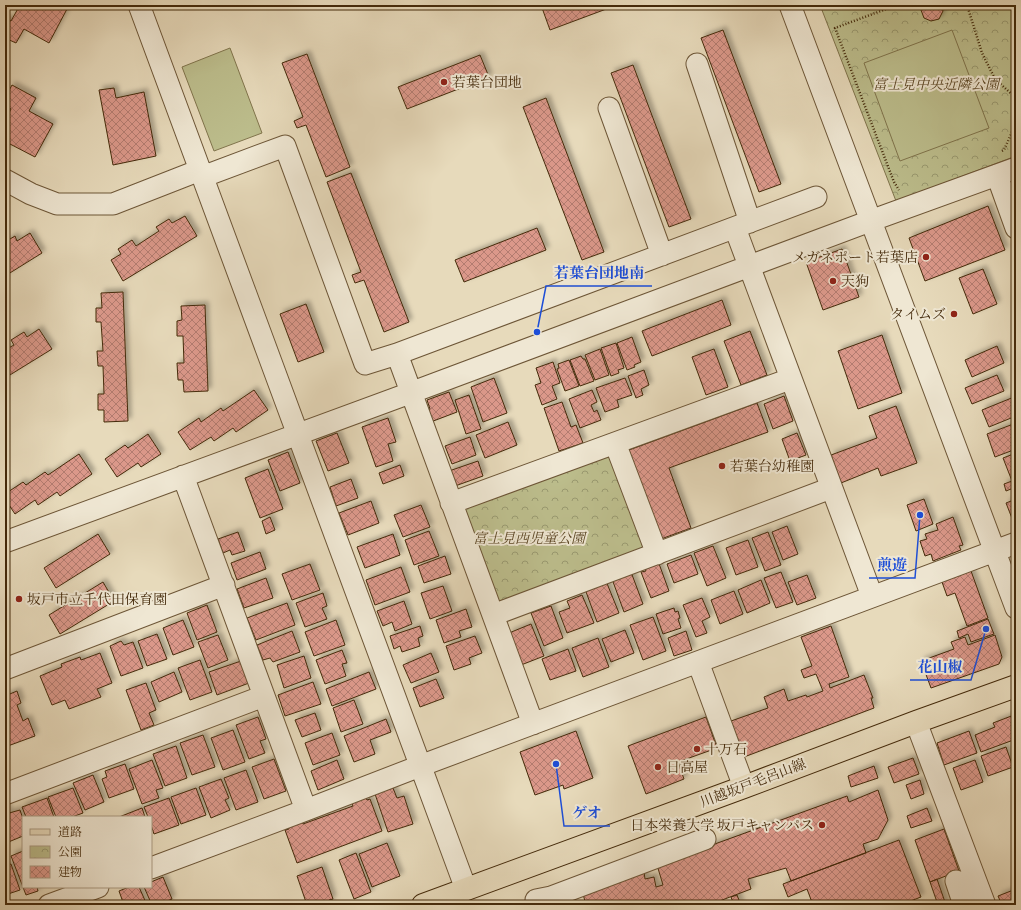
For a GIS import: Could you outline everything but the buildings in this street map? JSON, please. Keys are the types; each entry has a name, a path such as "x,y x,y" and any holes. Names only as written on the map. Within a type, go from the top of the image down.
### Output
{"main road":[{"name":"川越坂戸毛呂山線","path":"423,905 1016,686"}],"street":[{"path":"139,5 466,889"},
{"path":"790,5 1016,608"},
{"path":"697,64 742,225 748,266 872,596"},
{"path":"609,108 662,255"},
{"path":"5,180 31,194 57,204 113,204 285,146 365,364 397,354 816,197"},
{"path":"5,542 410,393 748,266 1006,172 1016,228"},
{"path":"397,354 410,393 533,724"},
{"path":"451,503 790,379"},
{"path":"615,443 657,554"},
{"path":"183,476 306,810"},
{"path":"493,615 831,488"},
{"path":"152,868 1016,543"},
{"path":"5,669 224,585"},
{"path":"698,662 744,787"},
{"path":"5,794 264,696"},
{"path":"916,722 985,905"},
{"path":"547,901 705,839"},
{"path":"956,881 964,905"},
{"path":"49,905 95,888"}],"path":[{"path":"897,5 835,28 894,182 901,193"},
{"path":"967,5 982,53 995,79 1016,98"},
{"path":"997,154 1004,150 1016,123"}],"green space":[{"name":"富士見中央近隣公園","path":"820,5 1016,5 1016,156 896,201"},
{"path":"952,30 989,128 900,161 864,63"},
{"path":"230,48 262,133 214,151 182,67"},
{"name":"富士見西児童公園","path":"615,443 657,554 493,615 451,503"}],"place":[{"name":"若葉台団地","path":"444,82"},
{"name":"メガネポート若葉店","path":"926,257"},
{"name":"天狗","path":"833,281"},
{"name":"タイムズ","path":"954,314"},
{"name":"若葉台団地南","path":"537,332"},
{"name":"若葉台幼稚園","path":"722,466"},
{"name":"煎遊","path":"920,515"},
{"name":"坂戸市立千代田保育園","path":"19,599"},
{"name":"花山椒","path":"986,629"},
{"name":"十万石","path":"697,749"},
{"name":"ゲオ","path":"556,764"},
{"name":"日高屋","path":"658,767"},
{"name":"日本栄養大学 坂戸キャンパス","path":"822,825"}]}
